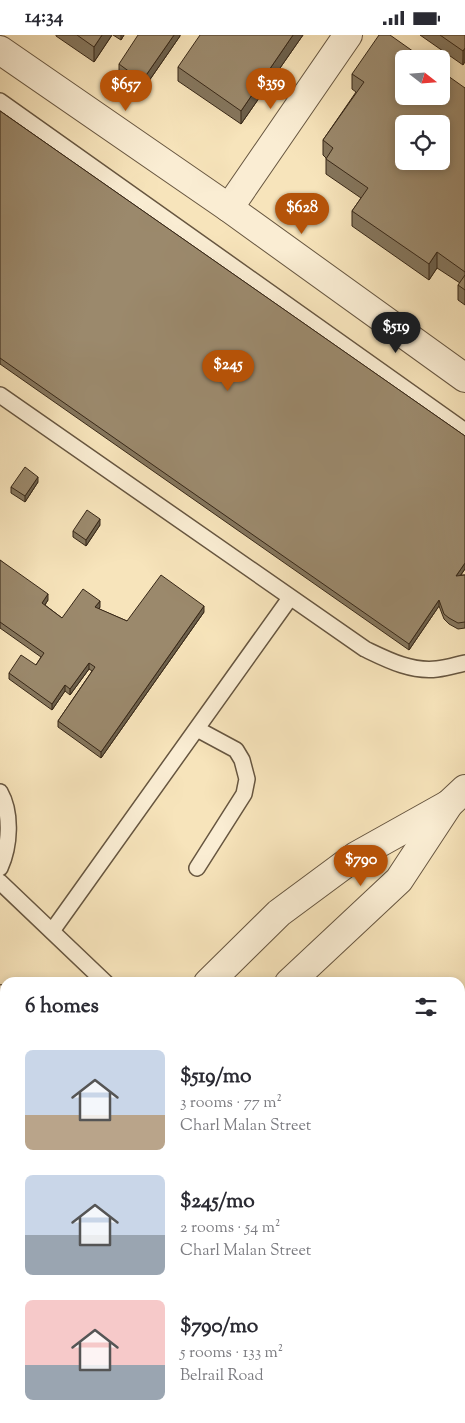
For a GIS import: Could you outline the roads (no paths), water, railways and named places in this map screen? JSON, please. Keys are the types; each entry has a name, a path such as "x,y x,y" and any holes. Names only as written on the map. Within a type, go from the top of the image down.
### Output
{"street":[{"path":"229,208 348,35"},
{"path":"0,50 229,208 465,378"},
{"path":"214,977 280,913 356,856 457,797"},
{"path":"295,977 399,880 457,797"}],"lane":[{"path":"0,101 465,431"},
{"path":"0,395 364,649 393,663 416,668 437,669 465,663"},
{"path":"52,931 290,598"},
{"path":"197,729 236,750 242,760 247,779 244,794 197,868"},
{"path":"0,792 8,822 8,842 0,867"},
{"path":"0,882 100,977"}]}
